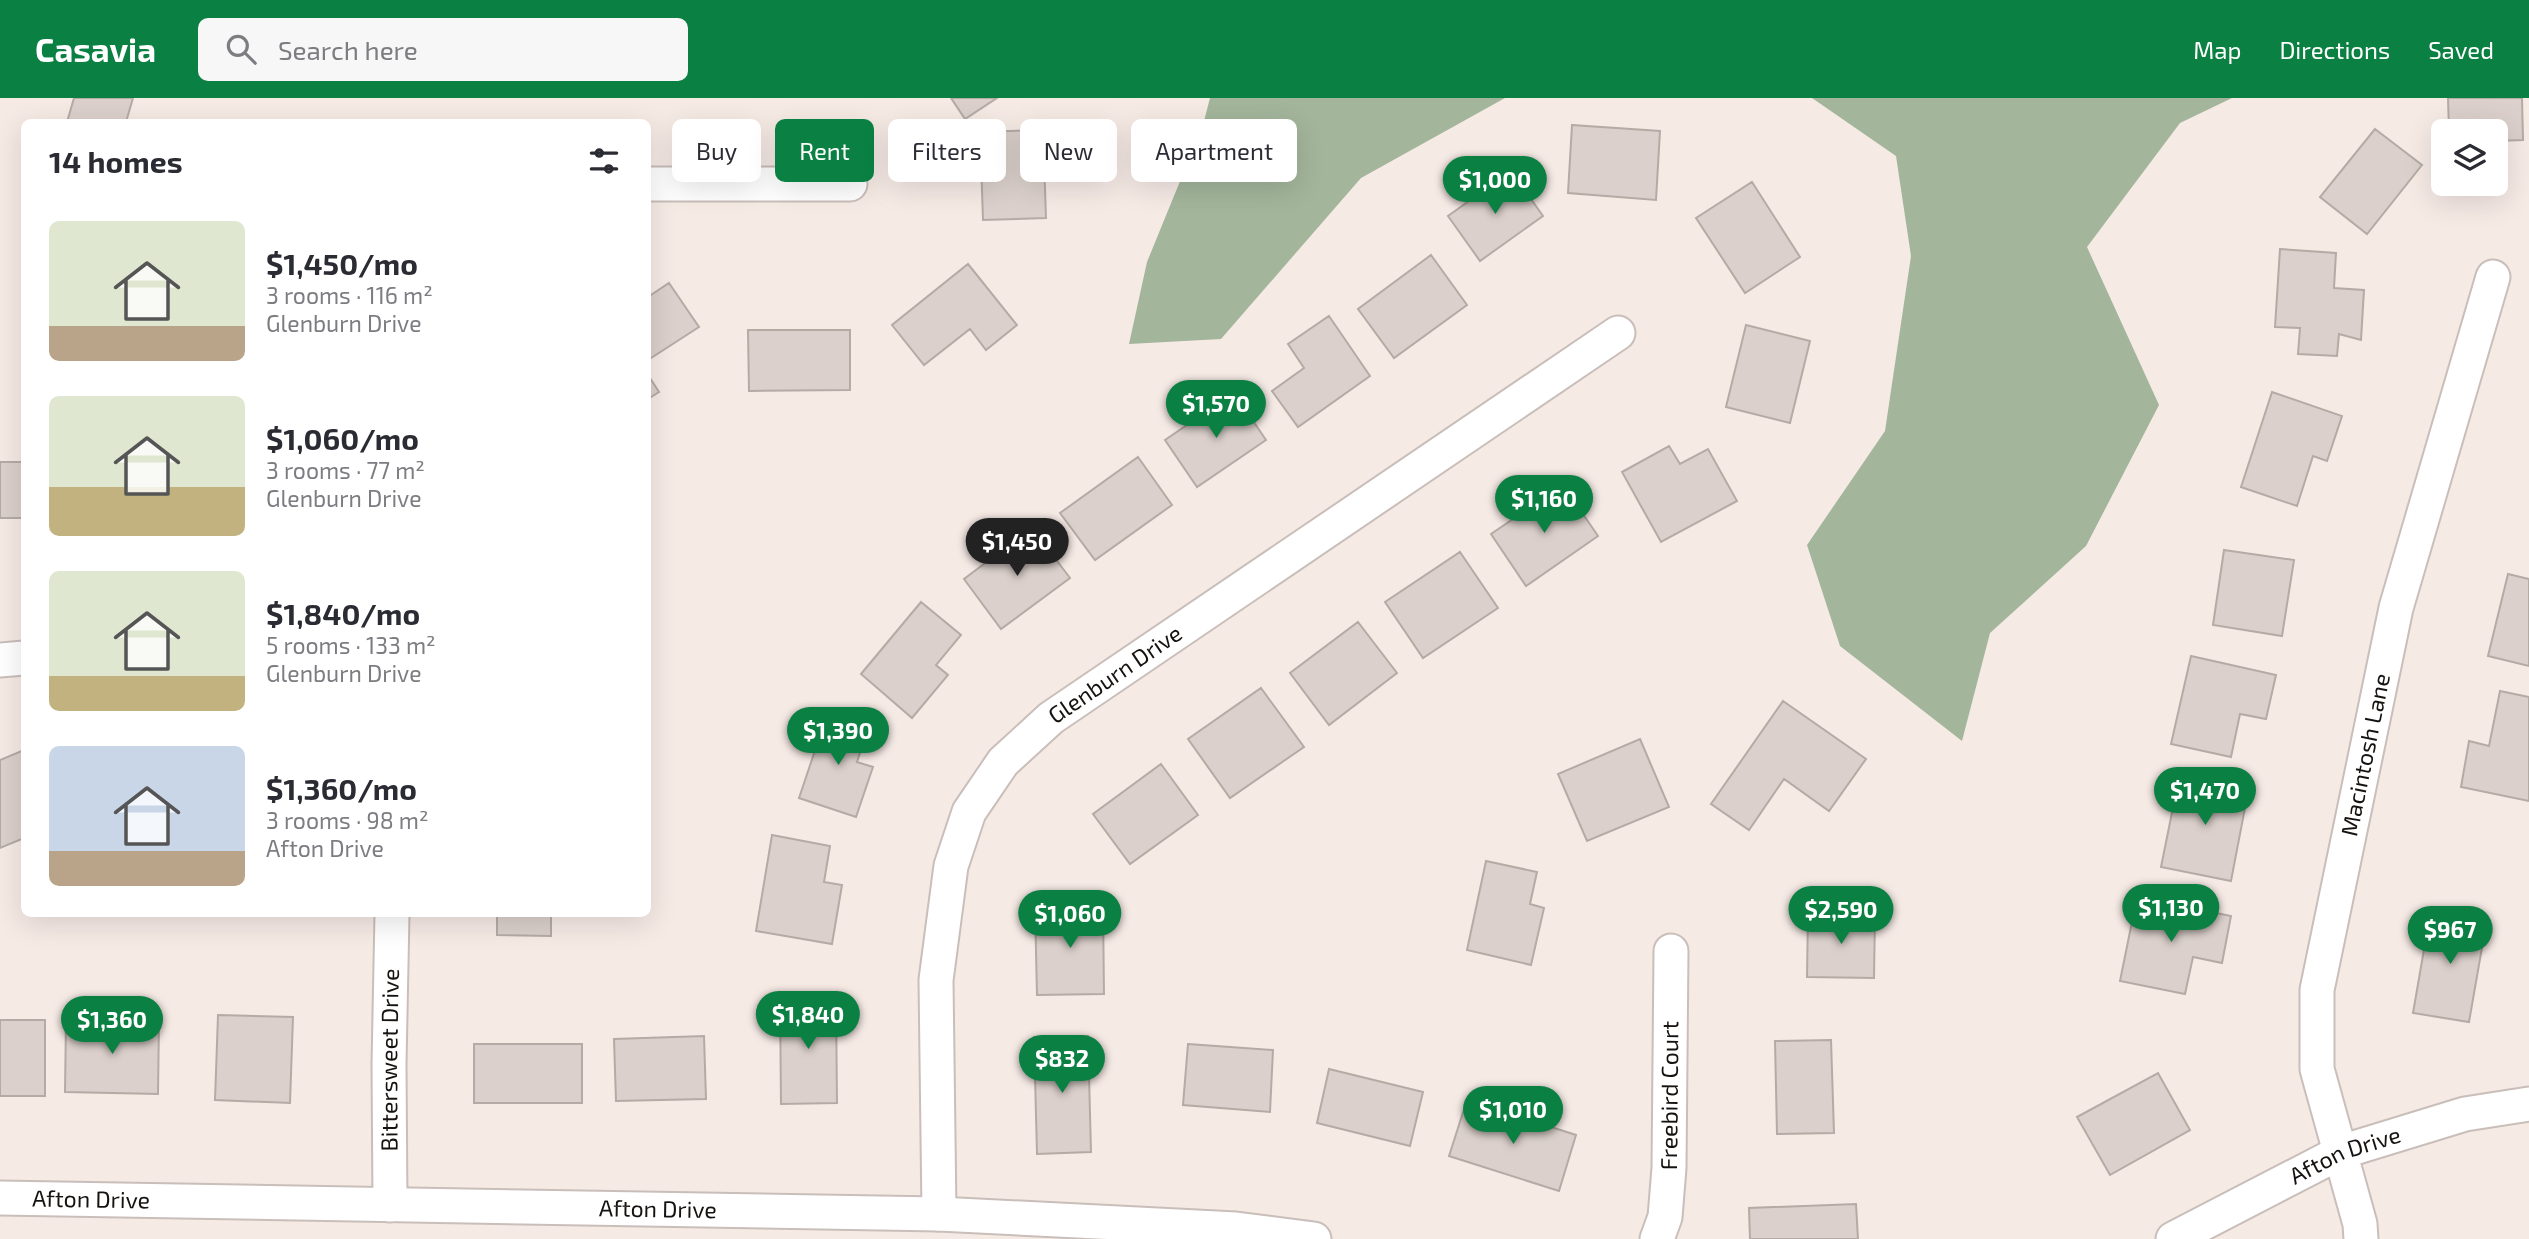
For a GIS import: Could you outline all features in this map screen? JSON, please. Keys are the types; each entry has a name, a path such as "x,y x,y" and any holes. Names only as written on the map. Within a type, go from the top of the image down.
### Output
{"street":[{"path":"651,184 850,184"},
{"name":"Macintosh Lane","path":"2361,1239 2360,1224 2317,1069 2317,990 2396,608 2493,277"},
{"name":"Glenburn Drive","path":"939,1214 936,981 951,866 969,812 1003,762 1051,719 1618,333"},
{"path":"0,660 21,658"},
{"name":"Bittersweet Drive","path":"390,1205 392,917"},
{"name":"Freebird Court","path":"1657,1239 1665,1217 1669,1168 1671,951"},
{"name":"Afton Drive","path":"2173,1239 2341,1152 2465,1114 2529,1104"},
{"name":"Afton Drive","path":"0,1198 939,1214 1236,1229 1314,1239"}],"green space":[{"path":"1210,98 1505,98 1361,178 1221,339 1129,344 1147,262 1180,182 1297,182 1297,119 1205,119"},
{"path":"1812,98 2232,98 2180,123 2087,247 2159,405 2086,546 1990,633 1962,741 1840,646 1807,545 1885,431 1911,256 1896,156"}],"building":[{"path":"74,98 133,98 127,119 68,119"},
{"path":"951,98 997,98 965,119"},
{"path":"2448,98 2522,98 2523,140 2508,141 2508,119 2449,119"},
{"path":"1572,125 1660,131 1656,200 1568,193"},
{"path":"2375,129 2422,165 2367,234 2320,197"},
{"path":"1006,131 1020,131 1020,182 1045,182 1046,218 983,220 982,182 1006,182"},
{"path":"1511,171 1543,216 1480,261 1448,216"},
{"path":"1752,182 1800,257 1745,293 1696,218"},
{"path":"2280,249 2336,253 2334,288 2364,290 2361,340 2339,334 2337,356 2298,354 2300,328 2275,327"},
{"path":"1431,255 1467,305 1394,358 1358,309"},
{"path":"968,264 1017,325 986,350 970,329 924,365 892,325"},
{"path":"669,283 699,327 651,358 651,295"},
{"path":"1329,316 1370,376 1298,427 1272,391 1304,368 1288,344"},
{"path":"1746,325 1810,341 1790,423 1726,407"},
{"path":"748,330 850,330 850,390 749,391"},
{"path":"651,380 659,392 651,397"},
{"path":"2272,392 2342,416 2327,461 2313,456 2297,506 2241,487"},
{"path":"1234,393 1266,440 1197,487 1165,440"},
{"path":"1669,446 1680,464 1708,449 1737,501 1661,542 1622,472"},
{"path":"1138,457 1172,505 1095,560 1060,513"},
{"path":"0,462 21,462 21,518 0,518"},
{"path":"1563,485 1598,536 1526,586 1491,534"},
{"path":"1032,528 1070,578 1001,629 964,579"},
{"path":"2224,550 2294,560 2282,636 2213,625"},
{"path":"1460,552 1498,608 1423,658 1385,602"},
{"path":"2508,574 2529,579 2529,666 2488,656"},
{"path":"921,602 961,635 936,665 948,675 912,718 861,674"},
{"path":"1358,622 1397,673 1329,725 1290,673"},
{"path":"2191,656 2276,675 2266,719 2240,714 2231,757 2171,744"},
{"path":"1261,688 1304,747 1230,798 1188,739"},
{"path":"2500,691 2529,697 2529,801 2461,787 2469,741 2489,746"},
{"path":"1783,701 1866,759 1829,811 1784,779 1749,830 1711,804"},
{"path":"828,712 869,726 857,762 873,767 856,817 799,798"},
{"path":"1640,739 1669,807 1587,841 1558,774"},
{"path":"21,751 21,839 0,848 0,760"},
{"path":"1161,764 1198,815 1130,864 1093,814"},
{"path":"2180,773 2249,787 2231,881 2161,867"},
{"path":"772,835 830,846 824,882 842,885 832,944 756,931"},
{"path":"1486,861 1537,872 1530,904 1544,908 1531,965 1467,950"},
{"path":"2137,897 2231,916 2222,963 2193,957 2185,994 2120,981"},
{"path":"1103,906 1104,994 1037,995 1035,907"},
{"path":"2431,909 2487,919 2469,1022 2413,1013"},
{"path":"1808,913 1875,914 1874,978 1807,977"},
{"path":"497,917 551,917 551,936 497,935"},
{"path":"780,998 836,998 837,1103 781,1104"},
{"path":"218,1015 293,1017 290,1103 215,1100"},
{"path":"66,1019 159,1021 158,1094 65,1092"},
{"path":"0,1020 45,1020 45,1096 0,1096"},
{"path":"704,1036 706,1099 616,1101 614,1039"},
{"path":"1088,1036 1091,1152 1037,1154 1034,1037"},
{"path":"1831,1040 1834,1133 1777,1134 1775,1041"},
{"path":"474,1044 582,1044 582,1103 474,1103"},
{"path":"1188,1044 1273,1050 1270,1112 1183,1105"},
{"path":"1329,1069 1423,1092 1410,1146 1317,1123"},
{"path":"2158,1073 2190,1130 2110,1175 2077,1117"},
{"path":"1467,1100 1576,1135 1559,1191 1449,1156"},
{"path":"1856,1204 1858,1239 1750,1239 1749,1208"}]}
